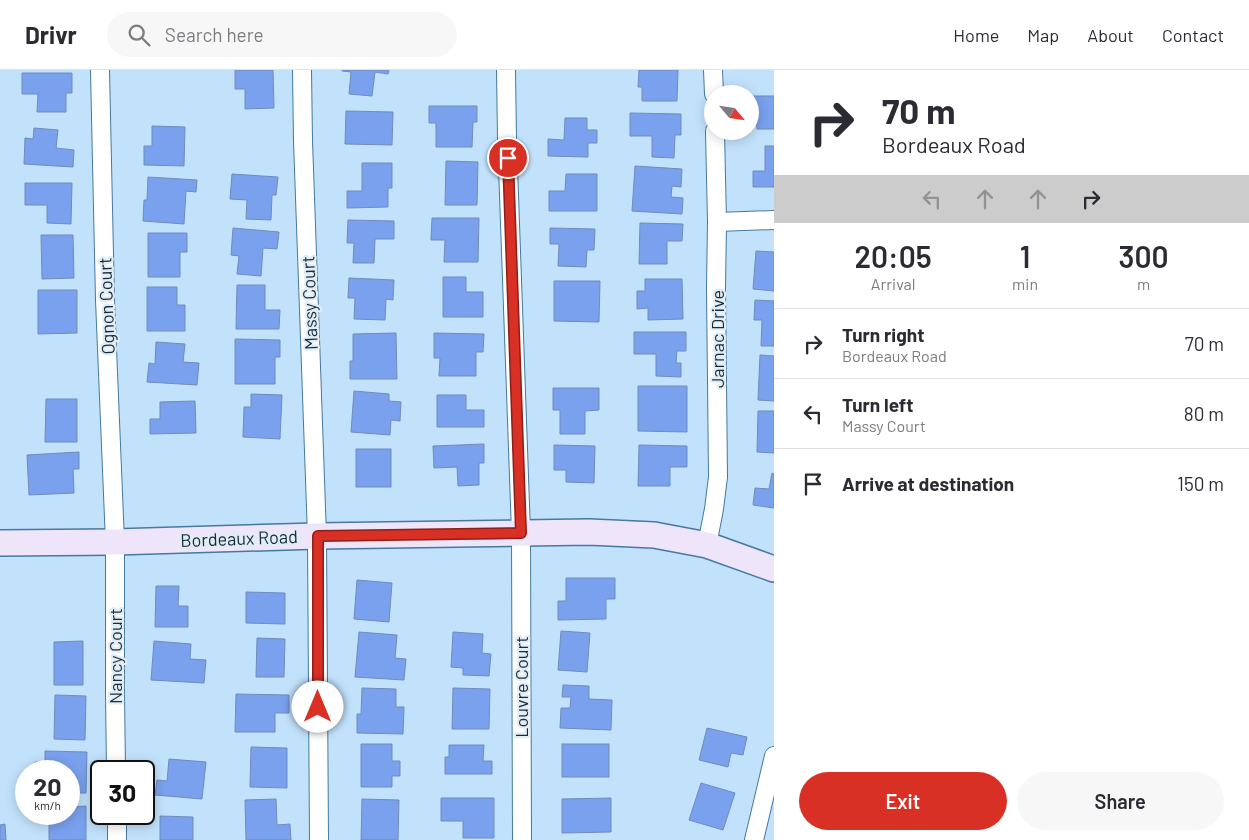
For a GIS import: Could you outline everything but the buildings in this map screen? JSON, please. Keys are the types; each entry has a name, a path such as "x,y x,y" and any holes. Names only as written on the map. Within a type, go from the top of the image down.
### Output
{"street":[{"name":"Ognon Court","path":"100,70 105,300 115,542"},
{"name":"Massy Court","path":"302,70 318,536"},
{"path":"506,70 521,533"},
{"path":"713,70 714,85"},
{"name":"Jarnac Drive","path":"707,545 718,477 715,140"},
{"path":"717,222 774,220"},
{"name":"Bordeaux Road","path":"0,543 589,532 654,535 707,545 774,569"},
{"name":"Louvre Court","path":"521,533 522,840"},
{"path":"318,536 319,840"},
{"name":"Nancy Court","path":"115,542 116,760"},
{"path":"754,840 774,756"},
{"path":"116,825 117,840"}],"route":[{"path":"318,707 318,536 521,533 508,158"}]}
